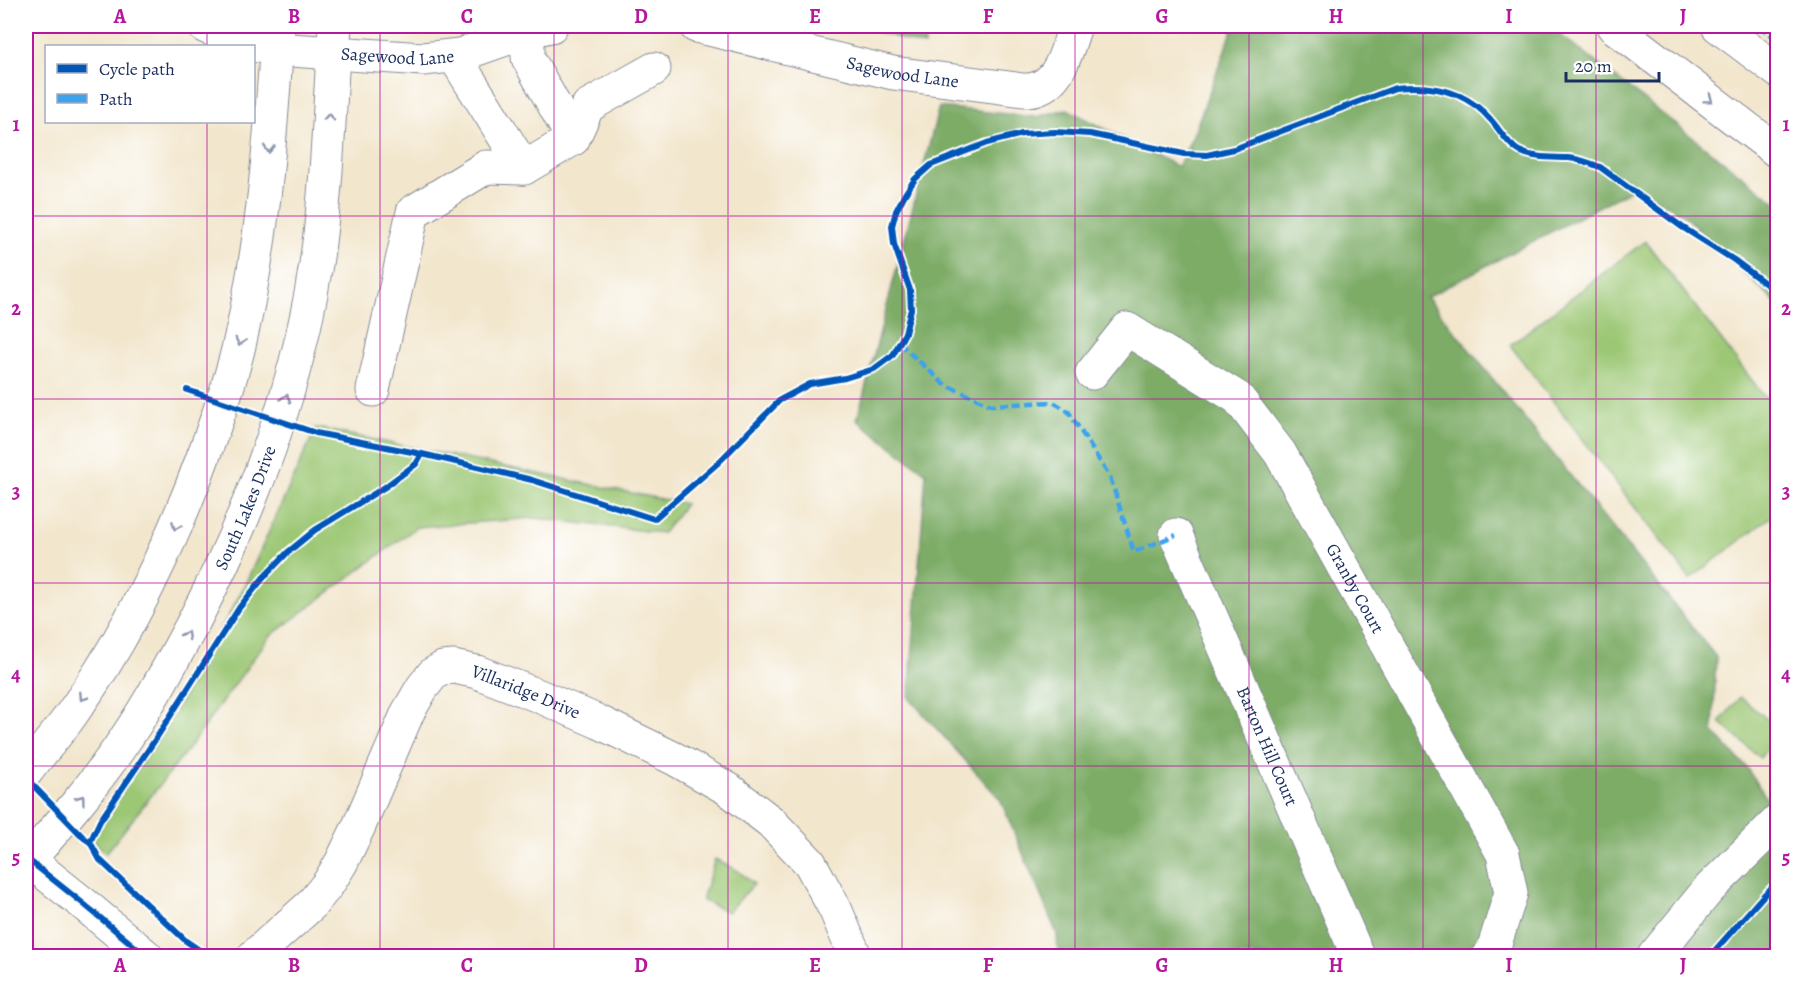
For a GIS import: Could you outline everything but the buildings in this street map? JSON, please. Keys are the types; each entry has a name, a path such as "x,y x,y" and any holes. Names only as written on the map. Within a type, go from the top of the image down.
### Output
{"street":[{"name":"Sagewood Lane","path":"204,26 242,43 277,37 334,39 423,59 454,56 537,27"},
{"name":"Sagewood Lane","path":"696,26 893,73 1023,90 1039,88 1052,78 1062,61 1076,26"},
{"path":"1613,26 1778,152"},
{"path":"1718,26 1778,71"},
{"path":"537,27 528,58 573,139"},
{"path":"26,772 70,716 109,657 138,606 166,550 217,422 240,342 257,250 267,174 277,37"},
{"name":"South Lakes Drive","path":"26,858 76,806 126,738 166,675 233,543 262,471 293,375 304,331 316,263 324,191 334,39"},
{"path":"454,56 524,168"},
{"path":"373,390 413,212 486,167 524,168 573,139 588,106 654,69"},
{"name":"Granby Court","path":"1092,373 1126,328 1238,398 1280,453 1503,854 1511,893 1489,957"},
{"name":"Barton Hill Court","path":"1176,535 1358,957"},
{"name":"Villaridge Drive","path":"254,957 311,905 328,884 355,836 408,712 422,688 434,674 443,668 454,667 464,668 498,680 599,722 675,759 728,789 771,822 810,863 837,910 855,957"},
{"path":"1654,957 1708,890 1778,821"},
{"path":"26,858 146,957"}],"green space":[{"path":"866,26 928,26 924,46 865,28"},
{"path":"1234,26 1549,26 1777,203 1777,304 1681,213 1636,187 1427,297 1716,657 1713,732 1746,767 1777,814 1777,956 1058,956 1057,934 1000,799 909,698 926,473 857,420 939,107 1036,117 1067,109 1178,167 1194,133"},
{"path":"1645,241 1777,413 1777,512 1690,579 1510,345"},
{"path":"316,428 685,504 663,533 534,518 417,527 269,637 188,749 106,853 90,837 163,733 243,589"},
{"path":"1740,697 1777,727 1777,736 1760,758 1720,722"},
{"path":"715,859 738,871 754,884 728,912 702,900"}],"marked path":[{"path":"1759,26 1778,40"},
{"path":"899,343 944,384 991,405 1053,402 1068,411 1110,477 1134,552 1176,535"}],"cycle path":[{"path":"187,390 316,433 422,454 532,480 654,519 719,462 780,400 810,384 845,378 874,369 893,355 905,333 911,309 910,290 894,244 892,226 896,211 905,194 915,179 931,165 987,143 1022,134 1055,132 1090,134 1184,154 1207,155 1234,149 1395,88 1408,87 1448,92 1471,102 1491,120 1511,145 1525,154 1585,161 1600,167 1778,293"},
{"path":"208,956 186,941 100,860 90,842 100,821 157,737 239,608 264,577 288,552 315,530 385,487 416,464 422,454"},
{"path":"26,778 90,842"},
{"path":"26,858 146,956"},
{"path":"1710,956 1778,882"}]}
